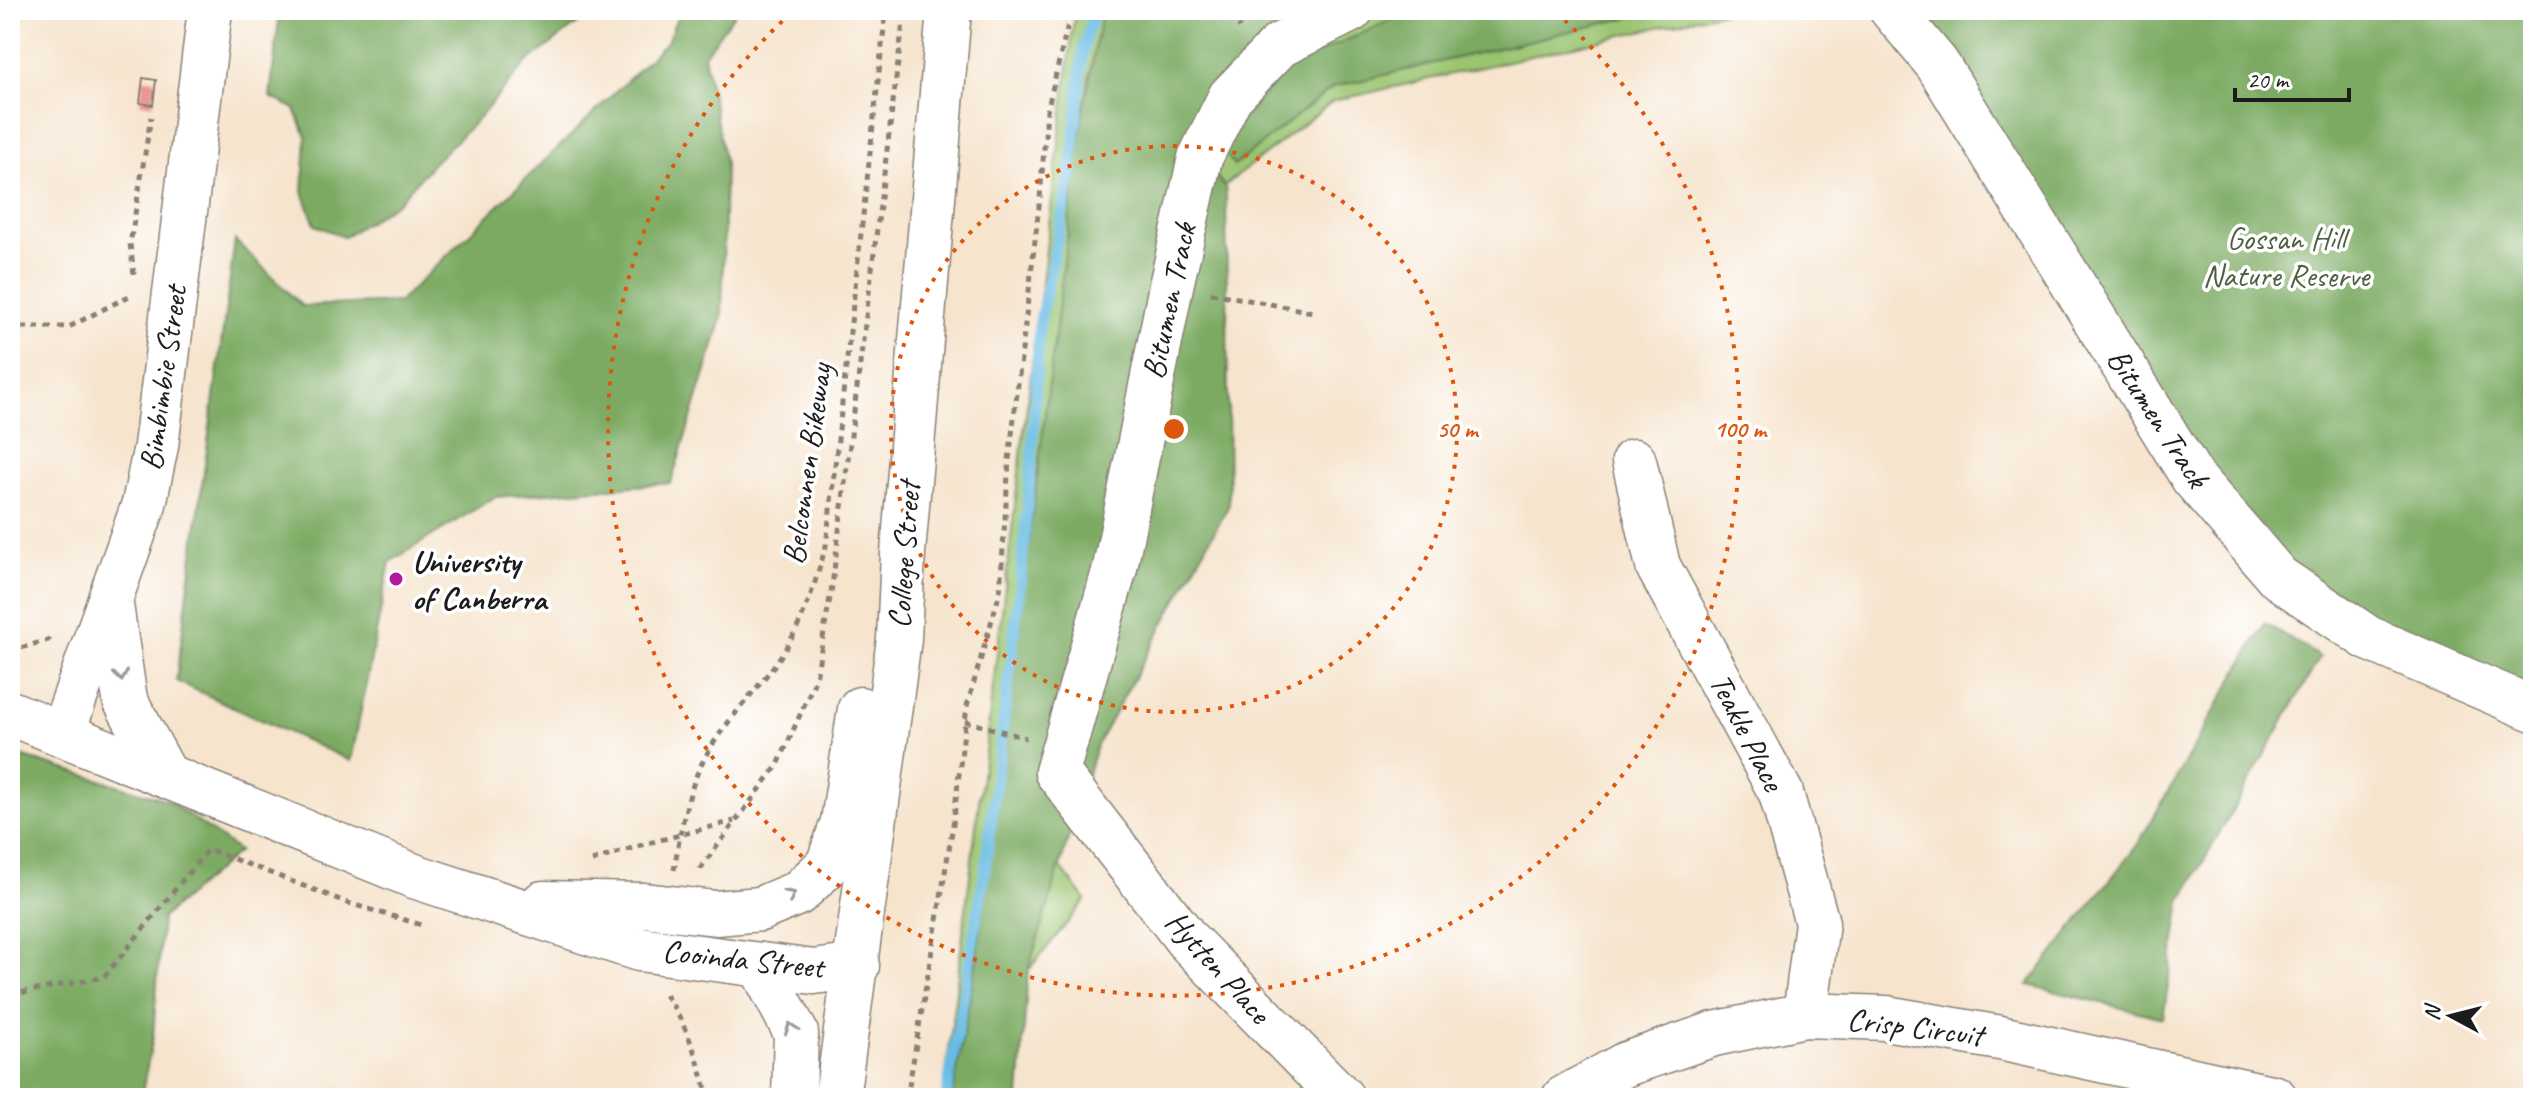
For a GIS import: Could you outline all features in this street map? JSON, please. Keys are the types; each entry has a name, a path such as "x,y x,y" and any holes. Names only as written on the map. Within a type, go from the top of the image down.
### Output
{"street":[{"name":"Bimbimbie Street","path":"62,734 144,504 156,446 210,10"},
{"name":"College Street","path":"837,1098 899,639 904,538 949,10"},
{"name":"Bitumen Track","path":"1103,828 1057,772 1115,568 1171,286 1200,158 1230,97 1280,45 1351,10"},
{"name":"Bitumen Track","path":"1892,10 1937,64 2193,478 2279,578 2368,638 2533,709"},
{"name":"Teakle Place","path":"1634,461 1658,566 1781,793 1817,923 1805,1015"},
{"path":"110,599 125,700 165,774"},
{"path":"705,896 760,909 798,893 828,865 843,822 864,683 899,639"},
{"name":"Cooinda Street","path":"10,713 414,876 639,949 814,972 857,966"},
{"name":"Hytten Place","path":"1103,828 1187,940 1342,1098"},
{"name":"Cooinda Street","path":"495,902 644,905 705,896 734,936 819,941 857,966"},
{"path":"760,965 796,1033 794,1098"},
{"name":"Crisp Circuit","path":"1564,1098 1626,1064 1714,1034 1805,1015 1886,1018 2000,1038 2275,1098"}],"path":[{"name":"Belconnen Bikeway","path":"673,875 680,834 697,774 728,721 784,652 809,602 826,546 886,10"},
{"path":"705,896 734,821 778,765 816,678 832,586 905,10"},
{"path":"907,1098 953,825 967,706 1000,592 1009,460 1040,198 1047,111 1067,28 1076,10"},
{"path":"140,303 130,244 151,117"},
{"path":"1171,286 1313,312"},
{"path":"10,327 69,327 136,293"},
{"path":"10,651 48,640 55,626"},
{"path":"965,721 1064,748"},
{"path":"680,834 734,821"},
{"path":"10,992 20,993 104,977 208,849"},
{"path":"674,1006 708,1098"}],"green space":[{"path":"280,10 596,10 526,63 480,117 398,202 344,237 315,225 303,192 306,136 295,109 270,97"},
{"path":"680,10 737,10 704,55 725,164 722,319 671,483 495,497 390,562 351,761 176,681 235,240 302,306 399,302 667,42"},
{"path":"1075,10 1733,10 1333,101 1222,188 1038,838 1086,900 1027,972 1018,1098 943,1098"},
{"path":"1102,10 1351,10 1280,45 1200,158 1226,188 1229,505 1096,747 1028,971 1019,1098 952,1098 977,957 1082,118"},
{"path":"1413,10 1660,10 1333,87 1234,166 1219,143 1290,66"},
{"name":"Gossan Hill Nature Reserve","path":"1892,10 2533,10 2533,709 2279,578"},
{"path":"2265,623 2320,657 2181,901 2163,1018 2028,985 2138,844"},
{"path":"21,756 167,800 239,851 162,918 153,1036 141,1098 10,1098 10,758"}],"building":[{"path":"143,78 156,80 153,105 140,103"}],"waterway":[{"path":"946,1098 985,871 1020,586 1032,455 1039,326 1071,173 1083,50 1094,10"}],"place":[{"name":"University of Canberra","path":"396,579"}]}
